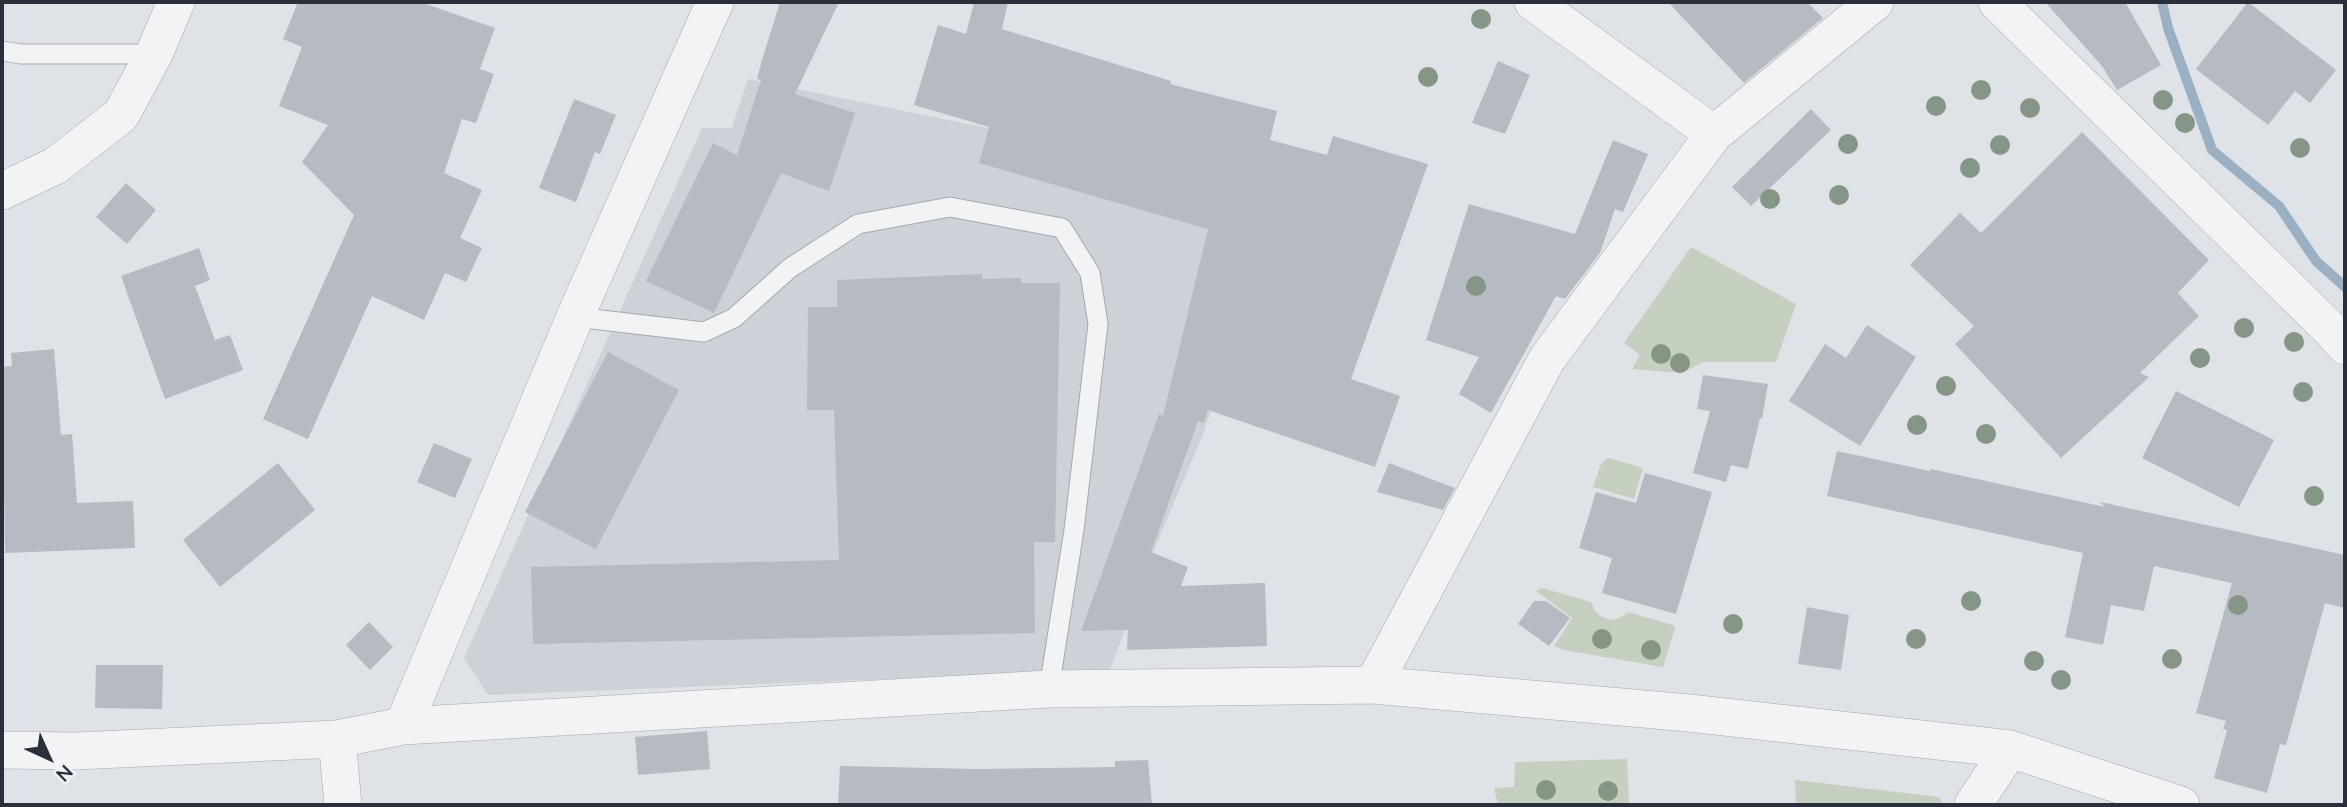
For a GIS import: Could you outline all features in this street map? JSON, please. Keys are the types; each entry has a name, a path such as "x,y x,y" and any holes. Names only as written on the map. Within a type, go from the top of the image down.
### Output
{"street":[{"path":"2,191 55,166 121,115 154,54 176,2"},
{"path":"403,726 575,317 715,2"},
{"path":"1533,2 1714,134"},
{"path":"1373,685 1547,359 1714,134 1875,2"},
{"path":"1997,2 2345,346"},
{"path":"2,750 76,751 337,738 403,726 1049,689 1373,685 1689,713 2010,748 2181,805"},
{"path":"337,738 342,805"},
{"path":"1973,805 2010,748"}],"lane":[{"path":"2,51 22,54 154,54"},
{"path":"575,317 704,332 734,318 790,268 858,224 871,221 950,207 1062,228 1090,273 1098,324 1074,530 1049,689"}],"shaded area":[{"path":"748,79 997,130 1274,213 1204,432 1156,545 1110,670 488,695 464,658 702,128 732,128"}],"green space":[{"path":"1691,247 1796,304 1776,362 1704,362 1681,373 1632,369 1640,355 1624,343"},
{"path":"1608,458 1643,468 1634,499 1593,487 1601,464"},
{"path":"1542,588 1591,602 1595,611 1611,620 1628,612 1673,625 1675,628 1663,667 1554,646 1572,618 1536,591"},
{"path":"1627,759 1629,805 1498,805 1494,788 1514,787 1515,762"},
{"path":"1795,780 1939,797 1943,805 1796,805"}],"building":[{"path":"298,2 420,2 495,28 480,69 494,74 476,123 462,119 444,173 482,190 460,238 482,248 466,282 445,273 424,320 372,296 308,439 263,419 354,215 302,162 328,125 279,106 302,47 283,39"},
{"path":"780,2 839,2 795,94 855,113 829,191 781,173 714,313 646,281 713,143 737,155 761,80 757,79"},
{"path":"974,2 1008,2 1002,29 1171,81 1170,84 1277,111 1270,140 1327,155 1333,136 1428,164 1351,379 1400,396 1375,467 1208,410 1204,423 1198,421 1151,552 1188,567 1181,586 1265,583 1267,646 1127,650 1128,630 1081,631 1159,414 1163,416 1208,229 979,163 989,127 914,105 938,25 966,34"},
{"path":"1668,2 1807,2 1823,18 1744,83"},
{"path":"2045,2 2125,2 2161,65 2117,90 2102,66"},
{"path":"2248,2 2336,70 2310,103 2295,91 2268,125 2196,69"},
{"path":"1498,61 1530,75 1505,134 1472,123"},
{"path":"574,99 616,115 600,154 595,152 576,202 539,188"},
{"path":"1811,109 1831,130 1751,206 1732,187"},
{"path":"2082,132 2209,260 2178,293 2199,316 2140,373 2149,377 2061,458 1955,344 1974,326 1910,265 1960,213 1981,233"},
{"path":"1613,140 1648,154 1623,212 1615,209 1600,253 1565,299 1556,296 1491,413 1459,394 1479,357 1426,340 1469,204 1575,234"},
{"path":"126,183 156,210 127,244 96,217"},
{"path":"199,248 210,280 195,286 215,340 230,335 243,370 165,399 121,276"},
{"path":"982,274 982,279 1021,278 1021,283 1060,283 1055,542 1034,542 1035,633 533,644 531,567 839,560 834,410 807,410 808,307 837,307 837,280"},
{"path":"1867,325 1916,357 1860,446 1789,401 1825,344 1846,358"},
{"path":"54,349 61,435 72,434 77,503 133,501 135,548 5,553 2,367 12,366 11,353"},
{"path":"608,352 679,390 596,549 525,512"},
{"path":"1703,375 1768,384 1762,419 1760,418 1748,469 1731,465 1726,482 1693,473 1710,411 1697,409"},
{"path":"2176,391 2274,440 2239,507 2142,458"},
{"path":"434,443 472,459 455,498 417,482"},
{"path":"1837,451 2105,507 2100,502 2345,555 2345,608 2325,603 2286,745 2280,744 2267,793 2214,778 2227,730 2223,729 2226,721 2196,713 2232,583 2154,566 2144,611 2111,605 2103,645 2065,637 2083,553 1827,496"},
{"path":"278,463 315,510 220,587 183,540"},
{"path":"1389,463 1455,488 1443,510 1377,492"},
{"path":"1645,473 1712,492 1676,614 1602,593 1612,558 1579,548 1596,492 1636,503"},
{"path":"1534,601 1546,601 1570,618 1549,646 1518,624"},
{"path":"1807,607 1849,615 1841,670 1798,664"},
{"path":"369,622 393,647 370,670 346,645"},
{"path":"96,665 163,665 162,709 95,708"},
{"path":"707,731 710,769 638,775 635,737"},
{"path":"1148,760 1152,805 838,805 840,766 977,769 1115,767 1115,761"}],"waterway":[{"path":"2162,2 2168,28 2212,150 2279,206 2316,261 2345,287"}]}
